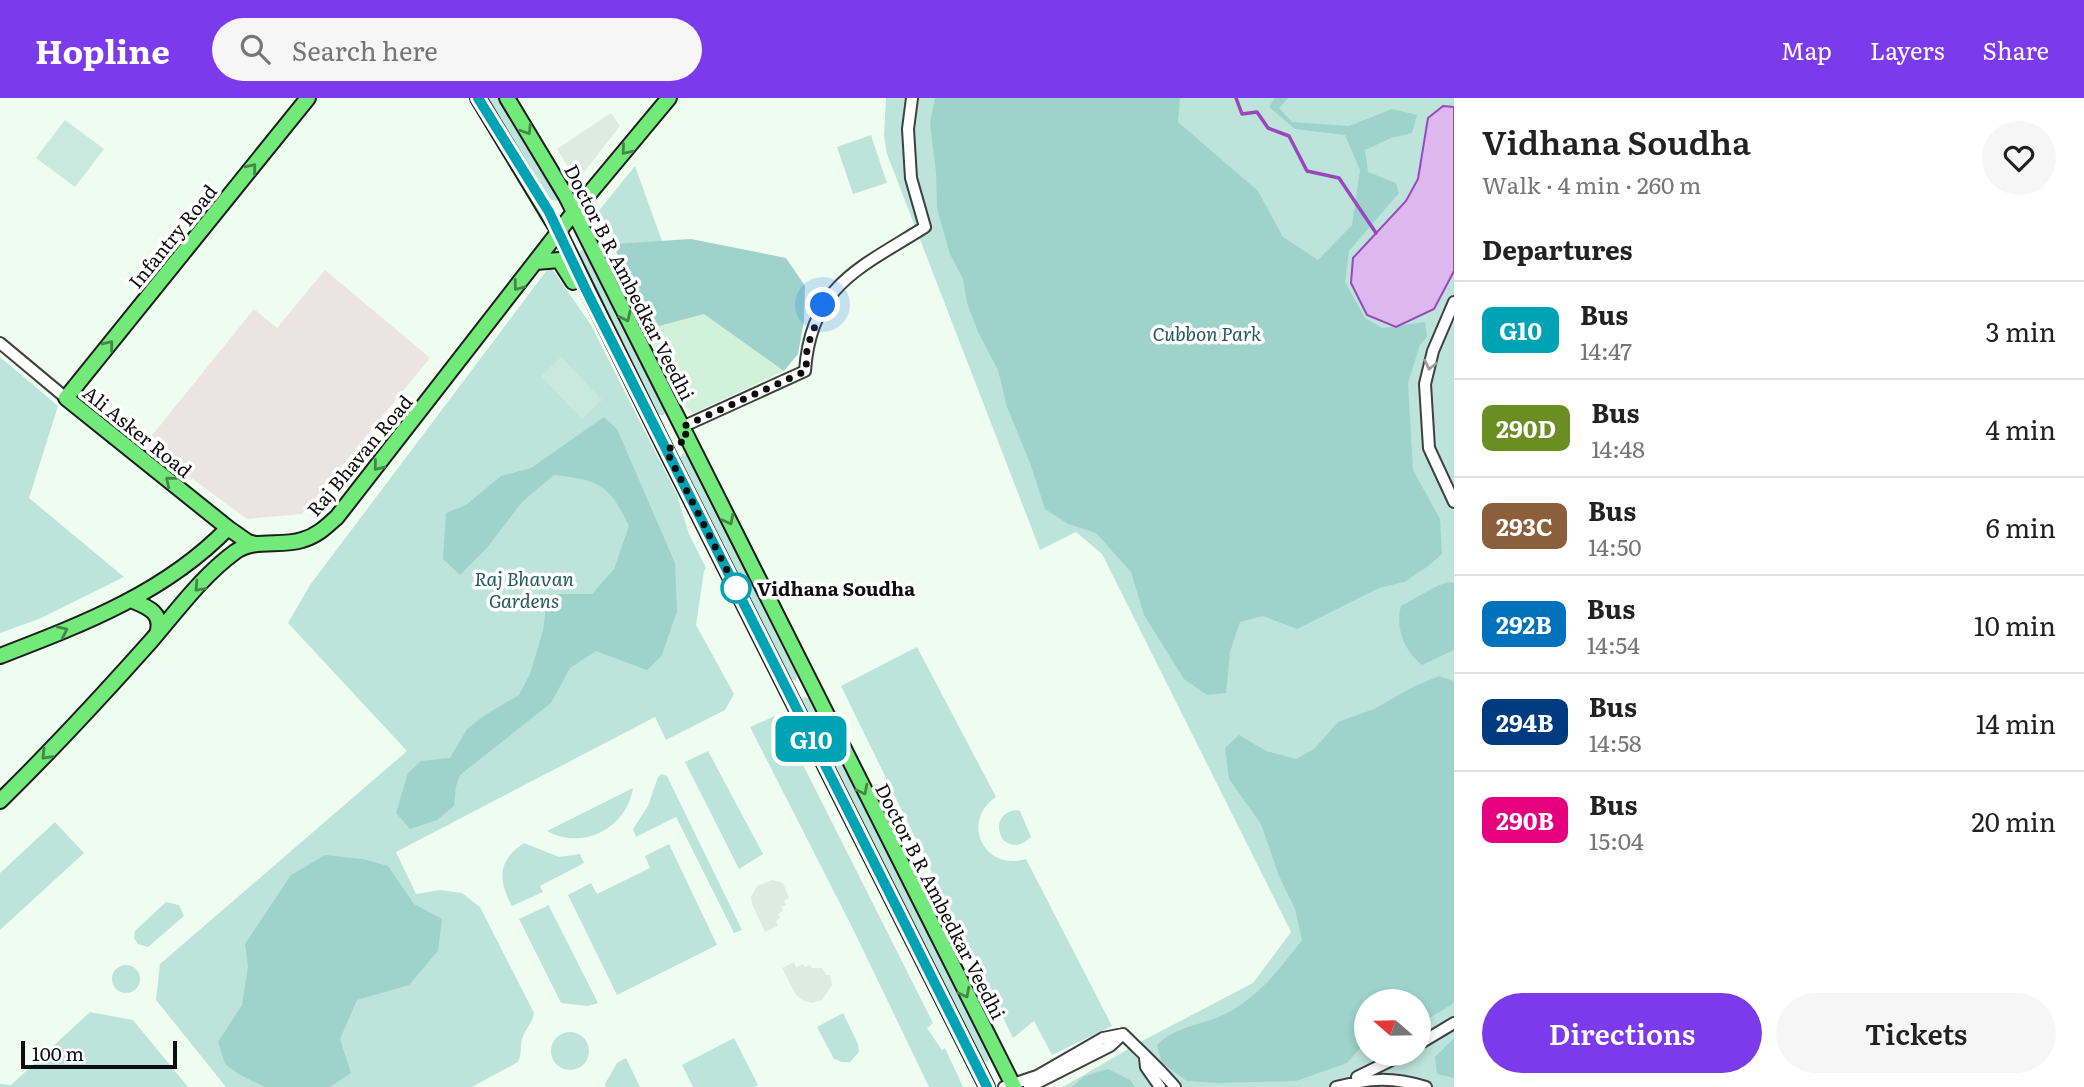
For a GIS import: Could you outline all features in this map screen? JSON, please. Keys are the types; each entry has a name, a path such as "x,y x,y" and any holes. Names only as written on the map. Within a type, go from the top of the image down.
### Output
{"main road":[{"name":"Infantry Road","path":"66,398 308,98"},
{"path":"478,98 559,232 987,1087"},
{"name":"Doctor B R Ambedkar Veedhi","path":"507,98 574,212 1010,1086"},
{"name":"Raj Bhavan Road","path":"0,801 45,757 226,559 242,547 300,541 318,534 337,517 574,212 669,98"},
{"path":"536,262 559,260 572,282 586,290"},
{"name":"Ali Asker Road","path":"66,398 228,528 256,544"},
{"path":"654,426 681,427"},
{"path":"666,450 681,427"},
{"path":"0,656 55,635 156,587 196,559 228,528"},
{"path":"131,600 154,611 159,621 156,635"}],"street":[{"path":"681,427 806,371 807,347 813,328 823,305 835,288 852,274 925,228 911,178 908,129 912,98"},
{"path":"1454,302 1433,351 1425,384 1429,448 1454,502"},
{"name":"Ali Asker Road","path":"0,343 66,398"},
{"path":"1432,1036 1454,1023"},
{"path":"1010,1086 1037,1076 1103,1038 1123,1034"},
{"path":"1123,1034 1175,1087"},
{"path":"1029,1087 1110,1046 1123,1034"},
{"path":"1145,1058 1146,1067 1160,1087"},
{"path":"1336,1087 1379,1066"},
{"path":"1336,1087 1366,1079 1396,1079 1426,1087"}],"shaded area":[{"path":"1443,106 1454,107 1454,271 1434,309 1396,327 1367,315 1351,283 1353,258 1406,201 1418,179 1428,118"},
{"path":"611,113 620,126 582,175 578,176 569,168 557,149"},
{"path":"65,120 104,149 75,187 36,158"},
{"path":"325,270 430,358 302,514 247,519 145,444 254,309 277,328"},
{"path":"561,357 602,400 582,419 541,376"},
{"path":"772,880 783,883 789,898 784,901 786,905 781,907 783,911 778,914 778,926 765,932 751,897 757,886"},
{"path":"794,962 796,967 810,965 812,968 822,968 826,975 830,975 832,985 822,1000 812,1003 796,995 782,968"}],"green space":[{"path":"487,98 498,98 559,195 558,201 551,200"},
{"name":"Cubbon Park","path":"886,98 1454,98 1454,1087 1063,1087 1142,1041 1253,983 1291,932 1102,554 1076,532 1040,550 887,154 884,136"},
{"path":"935,98 1180,98 1178,122 1258,191 1283,237 1318,260 1352,225 1360,170 1345,135 1295,129 1269,107 1275,98 1288,98 1279,108 1292,122 1349,126 1392,109 1417,115 1412,133 1391,138 1365,150 1368,172 1396,183 1399,193 1349,251 1345,282 1365,318 1382,328 1425,322 1427,337 1420,345 1408,383 1413,470 1440,519 1442,554 1404,582 1379,588 1297,629 1263,616 1240,622 1230,652 1226,693 1207,695 1184,679 1144,615 1131,572 1096,533 1068,524 1045,509 1007,407 998,370 978,332 967,303 963,279 950,254 937,209 930,123"},
{"path":"871,135 887,183 853,194 837,147"},
{"path":"635,166 662,241 612,244 597,213"},
{"path":"691,239 786,258 805,286 804,320 798,354 784,371 704,314 655,327 612,244"},
{"path":"583,249 665,410 664,415 658,415 578,256"},
{"path":"684,260 792,332 784,371 694,413 684,406 633,304"},
{"name":"Raj Bhavan Gardens","path":"550,266 591,325 677,495 689,534 706,568 696,625 734,694 725,710 666,740 655,717 396,852 416,894 440,890 462,893 480,907 534,1013 522,1039 518,1062 472,1087 226,1087 156,1000 160,964 407,751 288,623 310,585"},
{"path":"0,357 58,406 29,498 124,577 39,619 0,633"},
{"path":"604,417 617,429 675,563 677,611 662,655 647,670 596,651 570,668 551,703 460,775 454,806 437,820 410,829 396,813 408,773 421,761 450,758 467,729 519,695 530,674 543,631 546,606 557,594 592,594 614,569 629,526 615,501 601,487 582,479 554,475 522,502 486,549 460,575 443,559 446,513 466,505 501,476 531,468"},
{"path":"683,453 687,455 797,674 796,681 789,678 680,459"},
{"path":"1448,582 1454,583 1454,650 1422,665 1410,653 1402,638 1399,623 1401,606"},
{"path":"917,647 996,797 985,807 980,819 982,842 999,858 1011,861 1026,859 1112,1026 1052,1055 1034,1021 1013,1038 841,686"},
{"path":"1439,676 1454,681 1454,1003 1432,1017 1432,989 1354,989 1354,1055 1347,1063 1296,1081 1187,1081 1162,1063 1157,1045 1172,1034 1239,1006 1277,972 1302,940 1295,909 1279,876 1261,824 1229,779 1225,748 1239,735 1266,751 1296,759 1314,749 1338,722 1374,709"},
{"path":"805,697 809,699 984,1045 989,1056 988,1062 981,1060 802,704 801,700"},
{"path":"775,716 779,717 933,1023 927,1028 942,1050 945,1048 963,1087 929,1087 854,931 750,727"},
{"path":"708,751 763,854 739,869 685,762"},
{"path":"662,774 667,776 742,930 734,933 676,817 636,837 633,829 648,806 658,777"},
{"path":"633,788 622,814 601,832 575,838 561,837 547,831"},
{"path":"1016,810 1020,811 1031,837 1014,845 1003,840 999,825 1002,817"},
{"path":"55,822 84,853 0,930 0,873"},
{"path":"524,843 559,857 580,854 584,863 540,886 543,892 512,906 504,888 503,872 509,857"},
{"path":"669,844 717,945 617,995 568,895 591,883 597,894 650,868 645,856"},
{"path":"325,855 363,859 388,866 414,904 442,919 438,951 409,985 357,1000 340,1039 351,1073 330,1087 265,1087 225,1064 218,1042 242,1005 248,966 245,944 291,875"},
{"path":"166,902 179,905 184,916 148,947 138,944 134,938 135,931"},
{"path":"549,905 598,1003 588,1006 561,1003 519,919"},
{"path":"126,965 136,969 140,979 136,989 126,993 116,989 112,979 116,969"},
{"path":"90,1012 133,1020 188,1087 0,1087 0,1084 11,1085"},
{"path":"843,1013 858,1044 859,1052 850,1062 834,1059 817,1027"},
{"path":"570,1032 583,1038 589,1051 583,1064 570,1070 557,1064 551,1051 557,1038"},
{"path":"734,1038 758,1085 693,1087 682,1065"},
{"path":"1454,1038 1454,1078 1437,1074 1435,1057"},
{"path":"626,1058 640,1087 606,1087 605,1084 617,1063"},
{"path":"1108,1069 1130,1080 1135,1087 1072,1087 1085,1076"}],"waterway":[{"path":"1236,98 1242,114 1257,112 1268,128 1289,136 1307,171 1339,178 1376,233"}],"bus line":[{"name":"G10","path":"478,98 549,212 987,1087"}],"place":[{"name":"Vidhana Soudha","path":"736,588"}],"route":[{"path":"736,588 737,590 666,450 688,439 682,427 806,371 807,347 823,305"}]}
